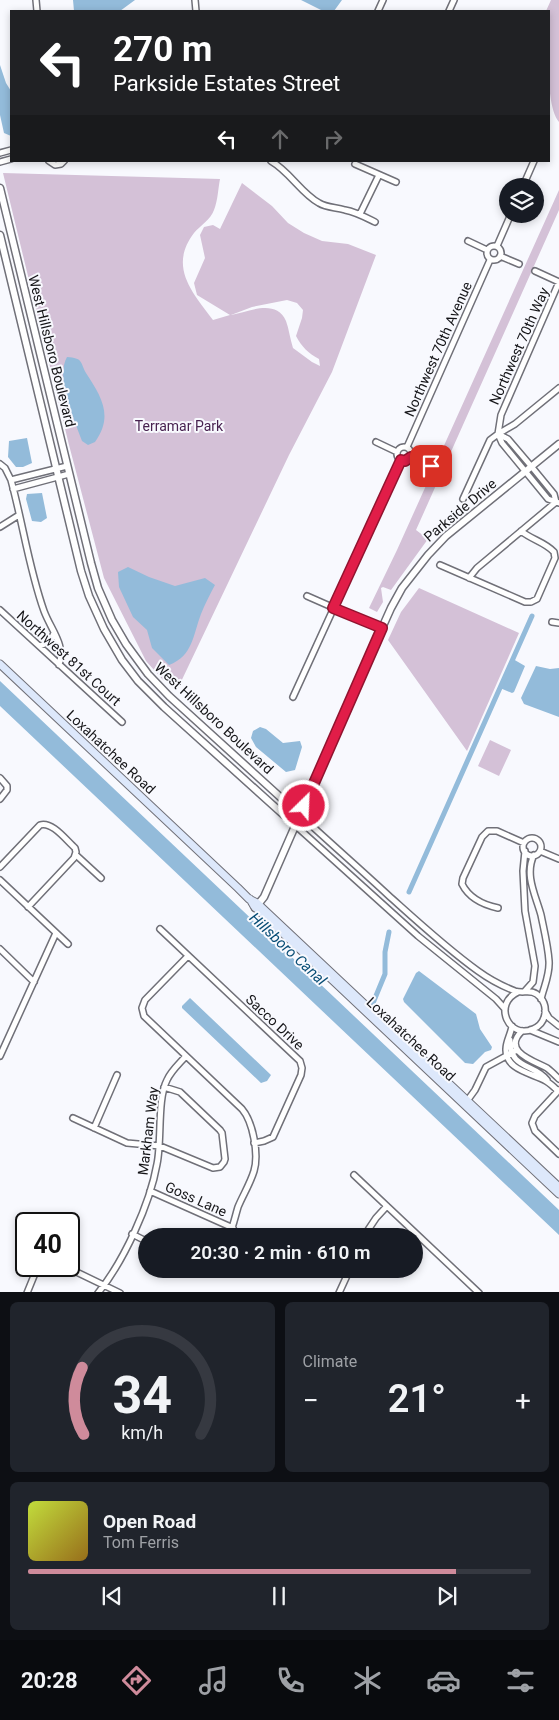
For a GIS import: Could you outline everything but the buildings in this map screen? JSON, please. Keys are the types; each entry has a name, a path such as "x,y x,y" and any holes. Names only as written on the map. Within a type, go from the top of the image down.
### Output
{"main road":[{"name":"Loxahatchee Road","path":"0,664 559,1187"},
{"name":"Loxahatchee Road","path":"257,906 559,1194"}],"street":[{"path":"48,162 58,165 62,162"},
{"path":"272,162 318,202 326,206 360,214 375,222"},
{"path":"527,178 534,162"},
{"path":"355,164 396,182"},
{"path":"360,214 379,175"},
{"name":"West Hillsboro Boulevard","path":"0,188 98,588 112,620 131,652 168,696 409,914 488,978 518,992"},
{"path":"497,246 507,223"},
{"name":"West Hillsboro Boulevard","path":"0,235 81,571 89,596 104,629 122,660 138,681 157,700 418,936 496,999 505,1009"},
{"path":"468,241 487,250"},
{"path":"487,250 492,246 497,246"},
{"path":"487,250 487,256 490,260 496,260 500,256 501,250 497,246"},
{"path":"500,256 519,264"},
{"name":"Northwest 70th Avenue","path":"407,447 490,260"},
{"path":"535,271 559,282"},
{"name":"Northwest 70th Way","path":"463,500 490,440 498,434 501,415 559,282"},
{"path":"498,434 515,424 559,388"},
{"path":"498,434 508,439 551,490 557,503"},
{"path":"498,434 507,449 548,499 557,503"},
{"path":"376,442 397,452"},
{"name":"Parkside Drive","path":"257,906 264,897 382,628 402,588 428,555 459,525 559,444"},
{"path":"507,449 513,445"},
{"path":"397,452 400,448 407,447 411,450 411,457"},
{"path":"397,452 398,458 401,460"},
{"path":"401,460 405,461 411,457"},
{"path":"411,457 431,466"},
{"path":"293,697 401,460"},
{"path":"0,464 5,468 11,480 45,612 62,650 59,665"},
{"path":"11,480 67,466"},
{"path":"14,489 69,474"},
{"path":"545,495 551,490"},
{"path":"469,578 477,568 557,503"},
{"path":"0,527 19,515"},
{"path":"440,565 525,602 531,602 537,599 555,558 554,552 549,546 528,537 521,531"},
{"path":"307,596 382,628"},
{"name":"Northwest 81st Court","path":"0,610 122,722"},
{"path":"552,622 559,623"},
{"path":"40,646 47,644 52,639 54,632"},
{"path":"0,778 7,786 5,793 0,799"},
{"path":"0,867 44,824 50,826 75,848 76,855 101,878"},
{"path":"498,908 483,904 466,891 462,884 463,878 482,837 488,831 498,831 524,843"},
{"path":"524,843 529,839 536,839 540,844 540,851"},
{"path":"524,843 525,911 535,966 533,982 525,991"},
{"path":"525,851 529,855 534,856"},
{"path":"540,851 534,856 530,865 531,883 541,917 549,961 548,977 541,999"},
{"path":"540,851 559,859"},
{"path":"28,907 76,855"},
{"path":"0,880 68,944"},
{"name":"Sacco Drive","path":"160,929 300,1061 301,1075 273,1136 264,1141 254,1143"},
{"path":"0,1056 56,933"},
{"path":"0,949 34,982"},
{"path":"188,956 145,1000 142,1008 144,1016 247,1115 252,1126 255,1158 254,1172 232,1228"},
{"path":"545,1011 540,1024 530,1030 522,1031 512,1026 506,1018 505,1009 508,1000 518,992 534,993 541,999 549,1018 559,1026"},
{"path":"512,1026 506,1046 512,1053 541,1065 559,1079"},
{"path":"530,1030 559,1042"},
{"path":"522,1031 516,1040 512,1053 515,1067 537,1074 558,1091 535,1116 532,1125 535,1131 559,1154"},
{"path":"467,1100 473,1093 486,1067 512,1053"},
{"name":"Markham Way","path":"98,1292 119,1263 150,1191 158,1163 164,1087 170,1074 186,1056"},
{"path":"537,1074 541,1065"},
{"path":"94,1128 117,1076"},
{"path":"73,1118 127,1143 160,1146 213,1168 222,1166 225,1159 220,1130 180,1092 164,1087"},
{"path":"354,1175 479,1292"},
{"name":"Goss Lane","path":"150,1191 232,1228"},
{"path":"369,1228 388,1206"},
{"path":"132,1234 138,1237"},
{"path":"80,1274 120,1292"},
{"path":"27,1292 33,1277"},
{"path":"339,1292 346,1278"}],"green space":[{"path":"551,0 559,0 559,122 554,113 550,94 550,10 546,10"},
{"name":"Terramar Park","path":"3,173 220,179 213,213 194,233 183,257 183,268 191,290 213,320 230,315 197,295 194,283 205,258 200,235 204,227 213,225 220,229 242,183 272,206 288,223 304,233 322,241 348,244 376,255 332,372 289,455 178,688 163,680 146,661 104,578 69,445","holes":["287,300 297,303 303,310 296,336 306,349 319,359 320,366 293,348 286,321 276,310 261,308 231,315 252,307"]},
{"path":"559,190 559,210 416,530 428,539 391,590 381,588 383,602 377,612 369,608"},
{"path":"419,588 519,633 467,751 388,640 401,612"},
{"path":"490,740 511,750 499,776 478,766"}],"water":[{"path":"73,0 135,0 121,10 74,10"},
{"path":"301,0 342,0 335,10 321,10"},
{"path":"0,65 10,89 10,136 4,133 0,115"},
{"path":"67,357 76,358 80,361 103,406 104,423 101,433 95,442 88,445 82,441 64,387 64,366"},
{"path":"27,438 32,463 23,467 16,467 8,457 9,441"},
{"path":"42,493 47,518 41,522 32,521 26,499 27,494"},
{"path":"128,567 175,586 205,578 215,585 188,650 177,661 169,665 152,648 147,630 133,617 119,587 118,572"},
{"path":"513,659 525,666 512,693 500,688"},
{"path":"536,666 550,669 559,668 559,717 524,704 521,698"},
{"name":"Hillsboro Canal","path":"0,681 559,1210 559,1235 0,706"},
{"path":"260,727 266,729 283,743 300,741 302,747 295,770 286,772 256,747 251,738 253,731"},
{"path":"419,971 476,1014 480,1029 492,1047 491,1050 485,1052 473,1064 465,1063 404,1002 403,999 416,973"},
{"path":"190,998 271,1075 267,1081 261,1083 182,1008"}],"waterway":[{"path":"409,892 532,616"},
{"path":"373,1003 385,974 385,952 389,932"}],"route":[{"path":"304,806 382,628 373,626 333,608 401,460 405,461 411,457 431,466"}]}
